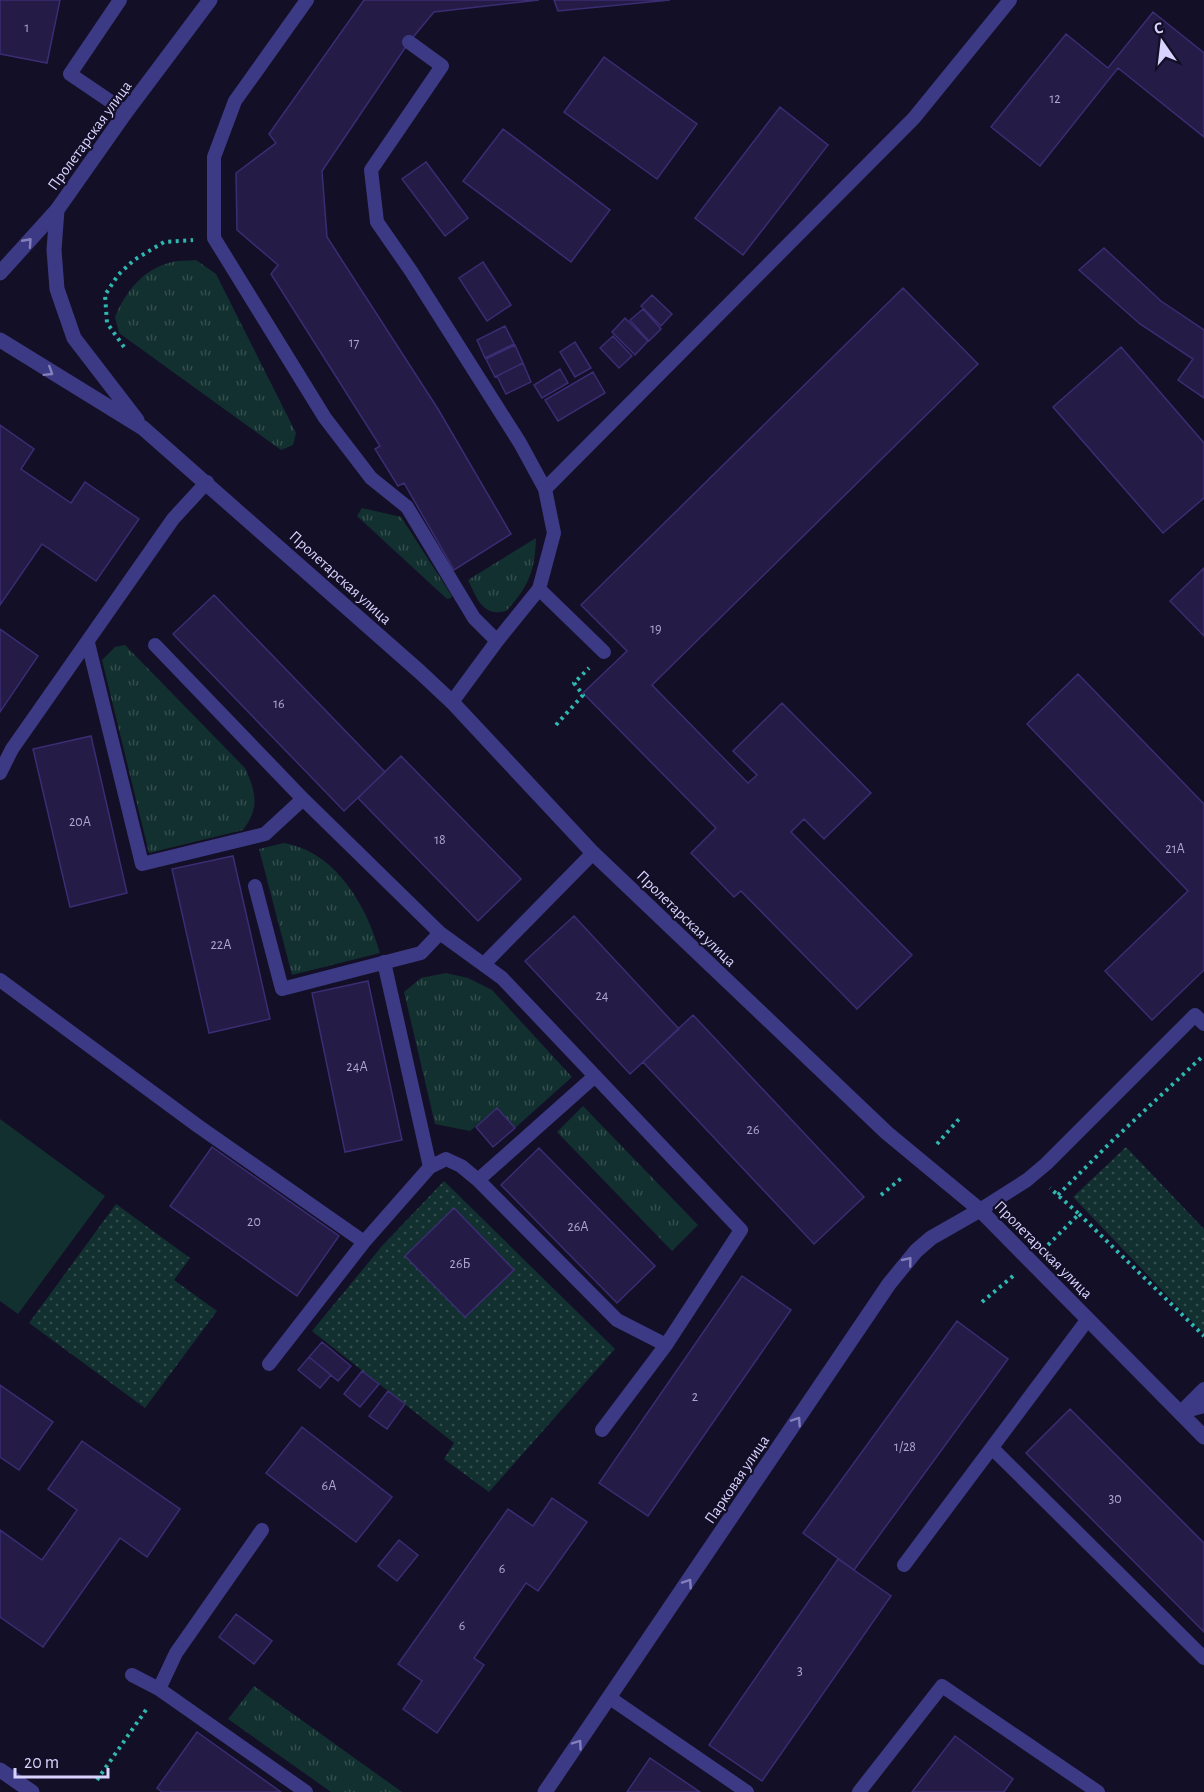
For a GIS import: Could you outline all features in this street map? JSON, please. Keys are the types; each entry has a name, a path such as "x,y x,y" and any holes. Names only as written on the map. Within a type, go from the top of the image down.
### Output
{"street":[{"name":"Пролетарская улица","path":"143,428 74,338 57,289 54,250 57,210 126,112 210,0"},
{"path":"0,273 57,210"},
{"name":"Пролетарская улица","path":"0,340 143,428 207,482 452,702 593,853 887,1132 980,1210 1204,1437"},
{"name":"Парковая улица","path":"545,1792 889,1284 916,1251 931,1238 980,1210"},
{"path":"0,1770 23,1789"}],"lane":[{"path":"120,0 70,74 126,112"},
{"path":"307,0 235,101 214,157 214,238 325,418 371,478 406,507 474,618 497,641"},
{"path":"545,489 914,118 1010,0"},
{"path":"409,42 442,66 371,171 377,222 411,271 520,443 545,489 554,532 539,589 452,702"},
{"path":"0,773 12,749 173,519 207,482"},
{"path":"539,589 604,652"},
{"path":"88,643 141,864 265,834 303,799"},
{"path":"155,645 303,799 440,933 502,978 741,1230 666,1345 602,1430"},
{"path":"484,964 593,853"},
{"path":"255,886 282,989 421,953 440,933"},
{"path":"384,962 430,1167"},
{"path":"2,985 363,1242"},
{"path":"980,1210 1027,1180 1046,1164 1195,1015 1204,1024"},
{"path":"478,1180 595,1076"},
{"path":"269,1364 363,1242 430,1167 446,1158 461,1166 478,1180 616,1320 666,1345"},
{"path":"904,1565 1088,1319"},
{"path":"1180,1413 1204,1389"},
{"path":"1180,1413 1204,1406"},
{"path":"993,1449 1204,1658"},
{"path":"159,1689 176,1653 262,1530"},
{"path":"132,1675 159,1689 306,1792"},
{"path":"859,1792 942,1686 1098,1792"},
{"path":"610,1698 747,1792"}],"path":[{"path":"124,347 107,323 105,295 118,275 134,260 164,242 214,238"},
{"path":"556,725 584,695 574,683 604,652"},
{"path":"1058,1195 1204,1055"},
{"path":"1079,1214 1204,1336"},
{"path":"97,1780 131,1731"}],"green space":[{"path":"196,260 216,274 296,433 293,445 281,450 119,333 115,317 124,298 137,282 162,265 175,261"},
{"path":"362,508 401,517 452,596 451,598 447,599 357,516"},
{"path":"536,538 532,569 520,594 506,611 486,609 468,580"},
{"path":"125,645 245,768 255,800 252,814 243,830 149,853 102,660 115,647"},
{"path":"284,843 303,848 334,869 358,900 380,953 292,975 259,849"},
{"path":"446,973 468,978 492,990 572,1077 515,1128 497,1108 470,1131 435,1124 404,992 421,978"},
{"path":"583,1106 698,1225 672,1251 557,1132"},
{"path":"0,1119 105,1196 18,1314 0,1301"},
{"path":"1126,1147 1204,1229 1204,1334 1073,1197"},
{"path":"444,1181 615,1349 489,1492 444,1459 454,1443 312,1331 382,1246"},
{"path":"116,1204 190,1258 174,1280 217,1311 145,1408 29,1323"},
{"path":"254,1686 402,1792 331,1792 228,1719"}],"building":[{"path":"0,0 60,0 47,63 0,54"},
{"path":"364,0 539,0 434,12 409,42 322,171 327,237 438,409 511,534 454,570 404,483 398,486 375,449 380,446 271,274 278,265 237,230 236,173 276,143 269,134"},
{"path":"554,0 670,0 558,11"},
{"path":"1153,12 1204,53 1204,137 1118,68 1040,166 991,127 1066,34 1108,68"},
{"path":"604,57 697,124 657,179 564,112"},
{"path":"780,107 828,145 743,255 695,218"},
{"path":"503,129 610,210 571,262 463,181"},
{"path":"426,162 468,218 445,236 402,179"},
{"path":"1104,248 1161,301 1204,330 1204,398 1178,380 1193,359 1140,324 1079,270"},
{"path":"483,262 511,305 487,321 459,278"},
{"path":"903,288 978,364 652,685 748,783 757,775 733,751 782,703 871,793 824,839 804,819 791,832 912,955 857,1009 741,891 734,897 691,853 716,828 583,693 627,651 581,605"},
{"path":"652,295 672,314 661,326 641,306"},
{"path":"643,309 661,329 649,341 630,320"},
{"path":"625,318 648,341 635,355 612,332"},
{"path":"505,326 514,344 485,358 477,340"},
{"path":"613,336 632,356 619,368 600,348"},
{"path":"575,342 591,368 575,377 560,352"},
{"path":"515,345 523,363 495,377 486,359"},
{"path":"1121,347 1204,443 1204,498 1163,533 1053,407"},
{"path":"523,363 531,382 506,394 497,376"},
{"path":"560,369 568,383 542,398 534,385"},
{"path":"593,372 605,393 558,421 545,400"},
{"path":"0,425 34,449 21,469 71,503 85,482 139,519 96,581 42,544 0,605"},
{"path":"1204,568 1204,636 1170,601"},
{"path":"214,595 385,772 344,811 173,634"},
{"path":"0,629 38,656 0,712"},
{"path":"1078,674 1204,804 1204,970 1152,1020 1105,971 1188,891 1027,724"},
{"path":"91,736 127,893 70,907 33,749"},
{"path":"401,756 521,879 478,921 358,798"},
{"path":"233,856 270,1019 209,1033 172,869"},
{"path":"574,916 679,1029 630,1074 525,961"},
{"path":"368,981 402,1140 345,1152 312,993"},
{"path":"693,1015 864,1197 814,1244 643,1062"},
{"path":"497,1108 515,1128 493,1147 476,1127"},
{"path":"212,1147 339,1236 297,1296 170,1206"},
{"path":"539,1148 655,1266 617,1303 501,1185"},
{"path":"454,1208 514,1270 465,1317 405,1256"},
{"path":"742,1276 791,1310 648,1516 599,1483"},
{"path":"957,1321 1008,1359 854,1570 803,1533"},
{"path":"322,1342 351,1366 338,1381 309,1357"},
{"path":"309,1357 331,1375 320,1388 298,1370"},
{"path":"362,1371 379,1384 360,1407 344,1394"},
{"path":"0,1385 53,1422 19,1470 0,1457"},
{"path":"388,1391 405,1404 387,1429 369,1416"},
{"path":"1070,1409 1204,1543 1204,1632 1026,1453"},
{"path":"302,1427 392,1497 356,1542 266,1473"},
{"path":"82,1441 180,1509 147,1557 120,1538 43,1647 0,1617 0,1530 42,1560 77,1510 48,1489"},
{"path":"552,1498 587,1522 538,1591 526,1583 474,1658 484,1665 437,1733 403,1709 422,1681 398,1664 508,1509 533,1526"},
{"path":"399,1540 418,1555 397,1581 378,1566"},
{"path":"838,1559 891,1596 762,1781 709,1745"},
{"path":"236,1614 272,1641 254,1664 219,1637"},
{"path":"197,1732 281,1792 162,1792 157,1788"},
{"path":"955,1736 1013,1779 1004,1792 912,1792"},
{"path":"650,1758 700,1792 627,1792"}]}
